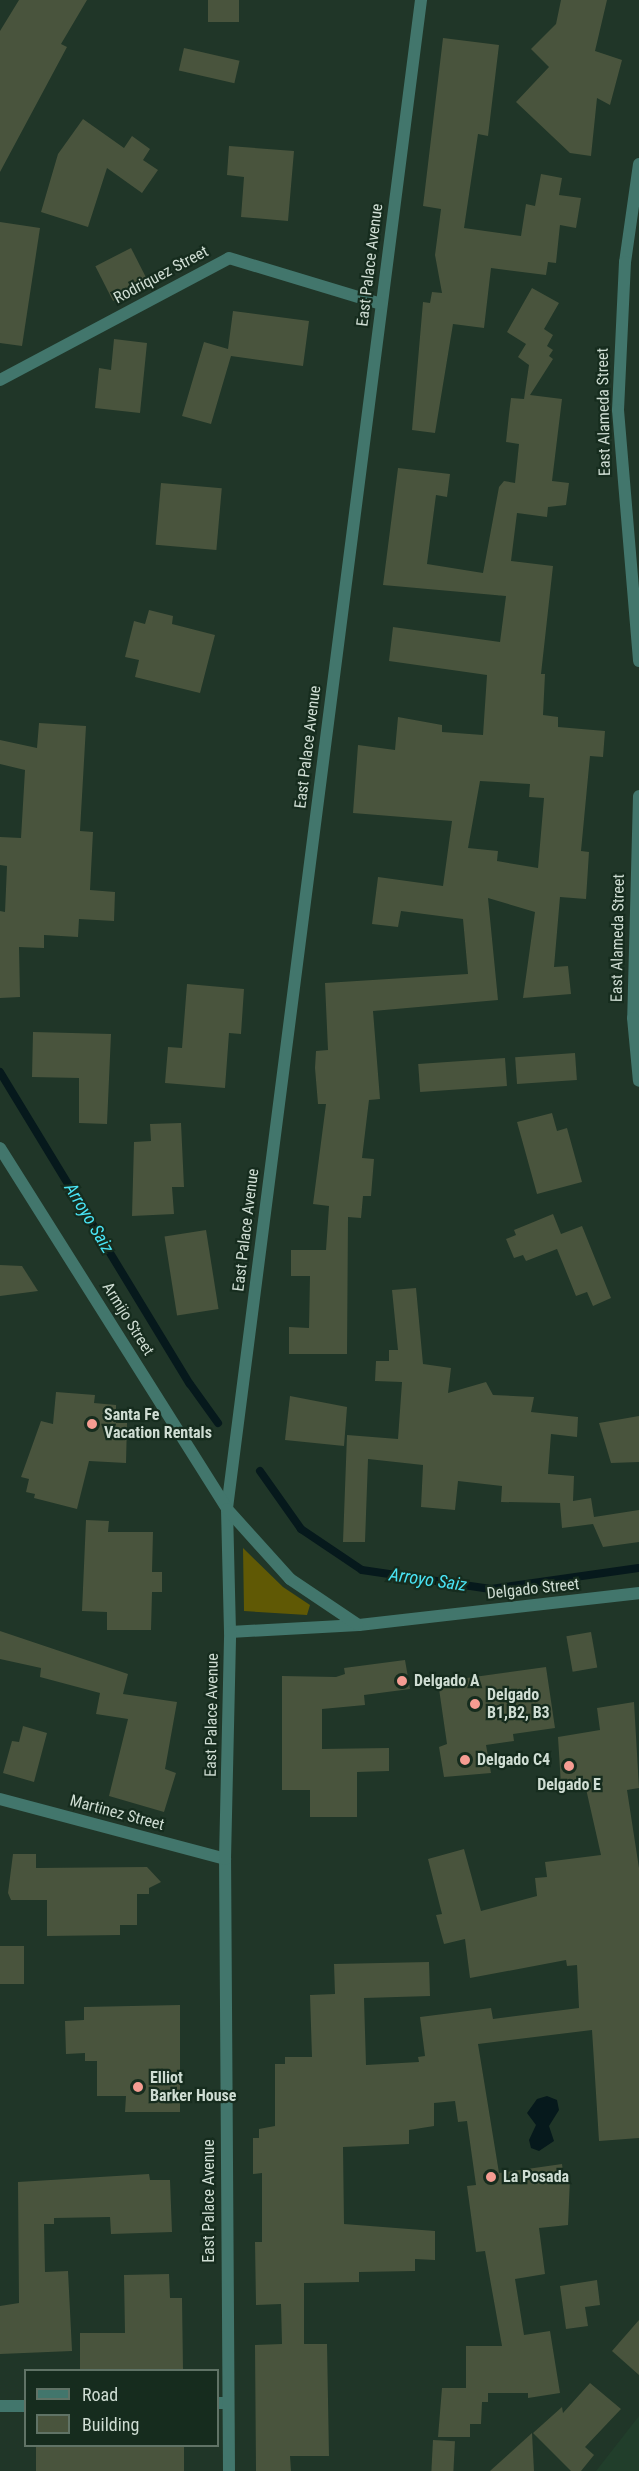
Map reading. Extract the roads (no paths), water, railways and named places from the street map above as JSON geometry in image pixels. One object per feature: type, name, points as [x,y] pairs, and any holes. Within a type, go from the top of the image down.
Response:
[{"type":"street","name":"East Palace Avenue","points":[[228,2471],[223,2403],[225,1859],[231,1632],[227,1509],[421,0]]},
{"type":"street","name":"East Alameda Street","points":[[639,164],[625,262],[618,410],[639,661]]},
{"type":"street","name":"Rodriquez Street","points":[[0,380],[229,258],[381,304]]},
{"type":"street","name":"East Alameda Street","points":[[639,796],[633,1018],[639,1081]]},
{"type":"street","name":"Armijo Street","points":[[0,1148],[227,1509]]},
{"type":"street","points":[[0,1169],[14,1170]]},
{"type":"street","points":[[227,1509],[290,1580],[359,1625]]},
{"type":"street","name":"Delgado Street","points":[[231,1632],[359,1625],[639,1593]]},
{"type":"street","name":"Martinez Street","points":[[0,1799],[225,1859]]},
{"type":"street","points":[[0,2406],[24,2406]]},
{"type":"waterway","name":"Arroyo Saiz","points":[[0,1072],[190,1384],[218,1423]]},
{"type":"waterway","name":"Arroyo Saiz","points":[[260,1471],[301,1529],[362,1570],[491,1589],[639,1568]]},
{"type":"place","name":"Santa Fe Vacation Rentals","points":[[92,1424]]},
{"type":"place","name":"Delgado A","points":[[402,1681]]},
{"type":"place","name":"Delgado B1,B2, B3","points":[[475,1704]]},
{"type":"place","name":"Delgado C4","points":[[465,1760]]},
{"type":"place","name":"Delgado E","points":[[569,1766]]},
{"type":"place","name":"Elliot Barker House","points":[[138,2087]]},
{"type":"place","name":"La Posada","points":[[491,2177]]}]
